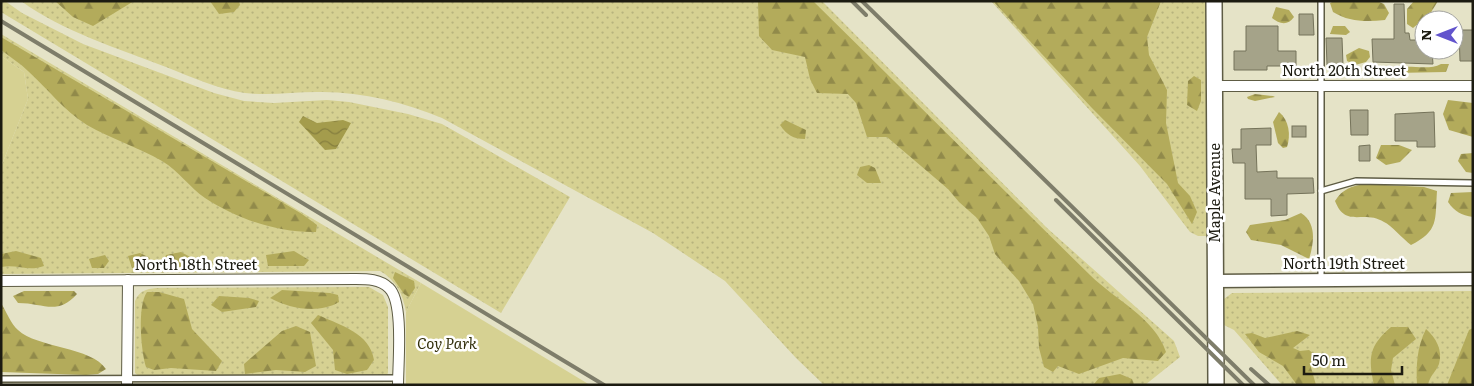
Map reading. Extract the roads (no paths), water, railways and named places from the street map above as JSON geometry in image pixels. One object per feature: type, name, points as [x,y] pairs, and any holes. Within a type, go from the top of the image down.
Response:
[{"type":"main road","name":"Maple Avenue","points":[[1214,1],[1216,385]]},
{"type":"street","name":"North 20th Street","points":[[1215,86],[1473,86]]},
{"type":"street","name":"North 18th Street","points":[[1,281],[368,279],[380,282],[389,288],[398,306],[398,382]]},
{"type":"street","name":"North 19th Street","points":[[1216,281],[1473,279]]},
{"type":"street","points":[[127,383],[128,280]]},
{"type":"lane","points":[[1321,1],[1321,280]]},
{"type":"lane","points":[[1321,191],[1356,181],[1473,183]]},
{"type":"lane","points":[[1,379],[127,383],[398,382]]},
{"type":"water","points":[[303,116],[317,123],[343,120],[351,123],[336,149],[325,150],[299,122]]},
{"type":"railway","points":[[852,1],[866,15]]},
{"type":"railway","points":[[862,1],[1254,385]]},
{"type":"railway","points":[[1,21],[604,385]]},
{"type":"railway","points":[[1056,200],[1243,385]]},
{"type":"railway","points":[[1251,369],[1269,385]]},
{"type":"park label","name":"Coy Park","points":[[447,344]]}]
